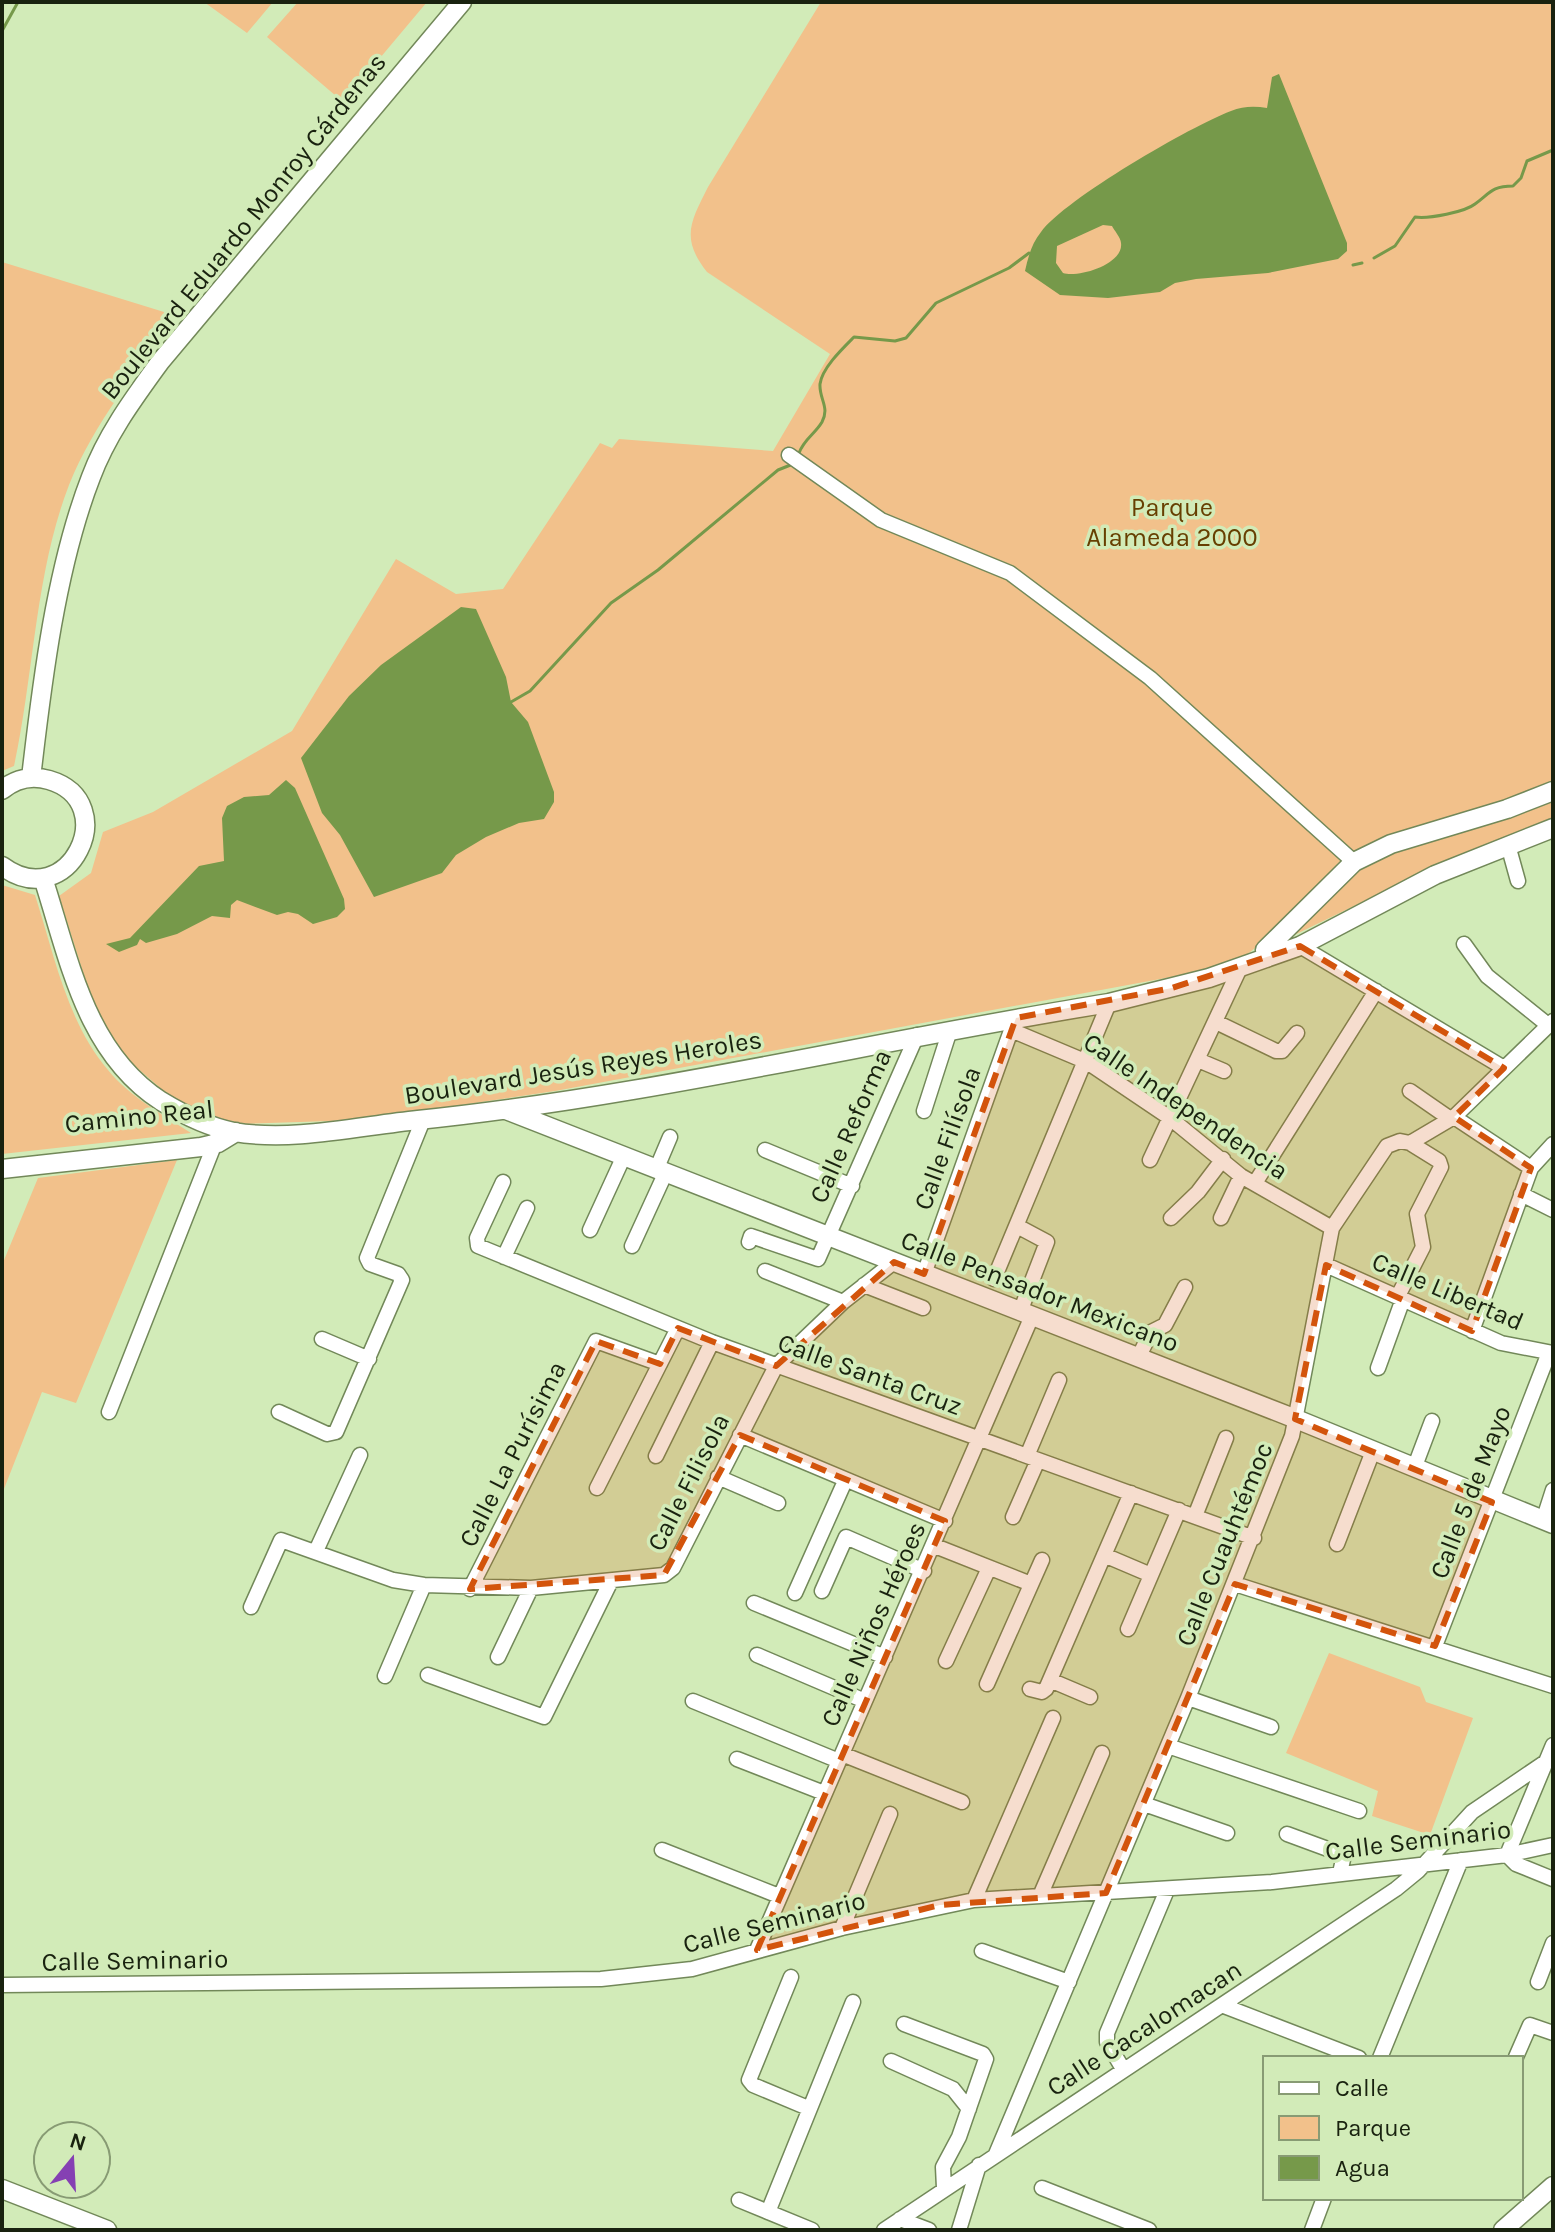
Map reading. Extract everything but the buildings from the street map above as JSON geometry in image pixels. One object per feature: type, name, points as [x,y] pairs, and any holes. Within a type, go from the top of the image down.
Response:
[{"type":"main road","name":"Boulevard Eduardo Monroy Cárdenas","points":[[31,778],[67,553],[91,475],[119,418],[160,362],[462,2]]},
{"type":"main road","points":[[2,790],[31,778],[52,781],[70,791],[85,820],[82,846],[67,867],[43,878],[20,876],[2,866]]},
{"type":"main road","points":[[1266,958],[1265,950],[1354,862],[1391,844],[1495,813],[1553,791]]},
{"type":"main road","name":"Boulevard Jesús Reyes Heroles","points":[[43,878],[87,1012],[101,1040],[118,1062],[157,1099],[223,1136],[276,1135],[506,1110],[917,1035],[1013,1024],[1109,1003],[1240,968],[1300,946],[1435,875],[1553,828]]},
{"type":"main road","name":"Calle Pensador Mexicano","points":[[506,1110],[1415,1466],[1492,1502],[1548,1522]]},
{"type":"main road","name":"Camino Real","points":[[2,1157],[223,1136]]},
{"type":"main road","name":"Camino Real","points":[[2,1169],[223,1136]]},
{"type":"main road","points":[[1503,2230],[1553,2186]]},
{"type":"main road","points":[[2,2189],[107,2230]]},
{"type":"main road","points":[[1518,2230],[1553,2200]]},
{"type":"street","points":[[789,455],[881,520],[1010,573],[1150,678],[1354,862]]},
{"type":"street","points":[[1508,845],[1518,881]]},
{"type":"street","points":[[1464,944],[1481,970],[1550,1023]]},
{"type":"street","points":[[1300,946],[1504,1068]]},
{"type":"street","points":[[1150,1160],[1240,968]]},
{"type":"street","points":[[1255,1183],[1376,991]]},
{"type":"street","points":[[994,1279],[1109,1003]]},
{"type":"street","points":[[1216,1022],[1276,1051],[1282,1051],[1297,1033]]},
{"type":"street","name":"Calle Cuauhtémoc","points":[[996,2154],[1254,1538],[1296,1419],[1332,1228],[1387,1146],[1400,1141],[1410,1143],[1451,1118],[1550,1023]]},
{"type":"street","name":"Calle Independencia","points":[[1013,1024],[1087,1062],[1170,1118],[1241,1176],[1332,1228]]},
{"type":"street","name":"Calle Filísola","points":[[924,1274],[1013,1024]]},
{"type":"street","points":[[924,1111],[950,1030]]},
{"type":"street","name":"Calle Reforma","points":[[750,1239],[818,1259],[917,1035]]},
{"type":"street","points":[[1198,1060],[1224,1071]]},
{"type":"street","points":[[1410,1091],[1531,1168]]},
{"type":"street","points":[[279,1412],[333,1435],[402,1278],[370,1264],[367,1255],[423,1120]]},
{"type":"street","points":[[109,1412],[223,1136]]},
{"type":"street","points":[[632,1246],[670,1137]]},
{"type":"street","points":[[1378,1368],[1400,1298],[1423,1247],[1417,1214],[1441,1167],[1439,1161],[1410,1143]]},
{"type":"street","points":[[1472,1331],[1531,1168],[1553,1144]]},
{"type":"street","points":[[765,1150],[852,1186]]},
{"type":"street","points":[[590,1230],[623,1158]]},
{"type":"street","points":[[1171,1218],[1198,1192],[1223,1159]]},
{"type":"street","points":[[1221,1218],[1241,1176]]},
{"type":"street","name":"Calle Santa Cruz","points":[[503,1182],[475,1243],[504,1257],[776,1366],[1254,1538]]},
{"type":"street","points":[[1521,1194],[1553,1210]]},
{"type":"street","points":[[504,1257],[527,1208]]},
{"type":"street","name":"Calle Niños Héroes","points":[[757,1950],[935,1546],[1026,1314],[1047,1242],[1017,1226]]},
{"type":"street","name":"Calle Filisola","points":[[251,1607],[281,1540],[393,1580],[470,1589],[610,1583],[653,1579],[669,1572],[776,1366],[843,1302],[894,1262]]},
{"type":"street","name":"Calle Libertad","points":[[1326,1265],[1472,1331],[1551,1354]]},
{"type":"street","points":[[765,1271],[843,1302]]},
{"type":"street","points":[[864,1285],[923,1308]]},
{"type":"street","points":[[1138,1358],[1151,1332],[1165,1325],[1185,1287]]},
{"type":"street","points":[[597,1488],[678,1328]]},
{"type":"street","points":[[322,1339],[369,1359]]},
{"type":"street","name":"Calle La Purísima","points":[[470,1589],[596,1341],[660,1364]]},
{"type":"street","points":[[656,1456],[712,1342]]},
{"type":"street","name":"Calle 5 de Mayo","points":[[1435,1646],[1551,1354]]},
{"type":"street","points":[[1013,1517],[1059,1380]]},
{"type":"street","points":[[1415,1466],[1432,1421]]},
{"type":"street","points":[[740,1435],[945,1521]]},
{"type":"street","points":[[1195,1516],[1226,1438]]},
{"type":"street","points":[[1337,1544],[1373,1451]]},
{"type":"street","points":[[316,1551],[360,1455]]},
{"type":"street","points":[[718,1477],[778,1503]]},
{"type":"street","points":[[795,1593],[845,1481]]},
{"type":"street","points":[[1548,1522],[1553,1490]]},
{"type":"street","points":[[1030,1689],[1044,1692],[1131,1493]]},
{"type":"street","points":[[1128,1629],[1179,1510]]},
{"type":"street","points":[[822,1591],[848,1536],[924,1571]]},
{"type":"street","points":[[935,1546],[1031,1584]]},
{"type":"street","points":[[1104,1555],[1151,1575]]},
{"type":"street","points":[[987,1684],[1042,1560]]},
{"type":"street","points":[[946,1661],[989,1568]]},
{"type":"street","points":[[428,1675],[544,1717],[610,1583]]},
{"type":"street","points":[[1235,1584],[1553,1686]]},
{"type":"street","points":[[385,1676],[424,1585]]},
{"type":"street","points":[[498,1657],[531,1588]]},
{"type":"street","points":[[754,1603],[885,1657]]},
{"type":"street","points":[[757,1655],[865,1701]]},
{"type":"street","points":[[1050,1680],[1090,1697]]},
{"type":"street","points":[[1188,1698],[1271,1727]]},
{"type":"street","points":[[693,1701],[962,1802]]},
{"type":"street","points":[[974,1900],[1053,1718]]},
{"type":"street","points":[[1553,1745],[1507,1855],[1516,1864],[1553,1879]]},
{"type":"street","points":[[1168,1746],[1359,1811]]},
{"type":"street","points":[[1040,1896],[1102,1753]]},
{"type":"street","points":[[737,1759],[824,1793]]},
{"type":"street","name":"Calle Cacalomacan","points":[[884,2230],[1396,1889],[1427,1862],[1472,1812],[1547,1761]]},
{"type":"street","points":[[1144,1804],[1227,1833]]},
{"type":"street","points":[[842,1928],[890,1814]]},
{"type":"street","points":[[1287,1834],[1344,1855],[1340,1873]]},
{"type":"street","name":"Calle Seminario","points":[[2,1985],[340,1980],[558,1982],[692,1969],[842,1928],[974,1900],[1167,1890],[1507,1855],[1553,1845]]},
{"type":"street","points":[[662,1850],[779,1896]]},
{"type":"street","points":[[1381,2056],[1461,1860]]},
{"type":"street","points":[[1123,2069],[1107,2042],[1107,2033],[1167,1890]]},
{"type":"street","points":[[1538,1982],[1553,1943]]},
{"type":"street","points":[[982,1951],[1069,1982]]},
{"type":"street","points":[[791,1977],[749,2080],[753,2085],[808,2108]]},
{"type":"street","points":[[768,2212],[853,2002]]},
{"type":"street","points":[[1224,2006],[1354,2056]]},
{"type":"street","points":[[904,2024],[985,2056],[969,2109],[943,2167],[944,2188]]},
{"type":"street","points":[[1516,2056],[1530,2025],[1553,2033]]},
{"type":"street","points":[[891,2061],[953,2089],[969,2109]]},
{"type":"street","points":[[959,2230],[979,2165]]},
{"type":"street","points":[[1042,2188],[1149,2230]]},
{"type":"street","points":[[739,2200],[812,2230]]},
{"type":"street","points":[[1312,2230],[1323,2200]]},
{"type":"street","points":[[900,2219],[929,2230]]},
{"type":"highlighted area","points":[[1300,946],[1504,1068],[1454,1117],[1531,1168],[1472,1331],[1326,1265],[1295,1419],[1492,1502],[1435,1646],[1235,1584],[1106,1893],[940,1905],[757,1950],[945,1521],[740,1435],[664,1575],[470,1589],[596,1341],[660,1364],[678,1328],[776,1366],[894,1262],[924,1274],[1016,1018],[1172,988]]},
{"type":"green space","points":[[204,2],[273,2],[247,33]]},
{"type":"green space","points":[[298,2],[427,2],[343,102],[267,37]]},
{"type":"green space","name":"Parque Alameda 2000","points":[[821,2],[1553,2],[1553,789],[1396,836],[1245,956],[1225,967],[555,1091],[360,1120],[242,1124],[215,1119],[174,1100],[128,1060],[96,1014],[59,896],[91,873],[103,832],[153,812],[292,731],[396,559],[456,594],[503,589],[600,443],[612,448],[619,439],[773,451],[830,354],[707,272],[693,249],[691,230],[708,187]]},
{"type":"green space","points":[[2,262],[177,316],[104,418],[69,485],[42,588],[14,766],[2,771]]},
{"type":"green space","points":[[1553,802],[1553,823],[1389,889],[1282,941],[1367,862],[1415,842]]},
{"type":"green space","points":[[2,885],[35,895],[72,1009],[82,1031],[108,1070],[136,1097],[191,1133],[2,1154]]},
{"type":"green space","points":[[177,1160],[76,1403],[42,1392],[2,1494],[2,1265],[38,1178]]},
{"type":"green space","points":[[1329,1653],[1420,1687],[1426,1702],[1473,1718],[1430,1835],[1372,1816],[1378,1791],[1286,1753]]},
{"type":"water","points":[[1279,74],[1347,243],[1347,251],[1338,259],[1268,273],[1196,279],[1175,283],[1160,292],[1108,298],[1060,295],[1025,271],[1038,236],[1075,201],[1160,147],[1212,119],[1240,108],[1267,108],[1272,77]],"holes":[[[1103,225],[1112,226],[1121,243],[1115,257],[1099,268],[1063,273],[1056,263],[1057,246]]]},
{"type":"water","points":[[461,607],[476,609],[506,677],[511,702],[528,722],[554,792],[554,802],[544,819],[519,823],[486,837],[456,855],[442,873],[374,897],[340,835],[322,813],[301,758],[349,696],[381,665]]},
{"type":"water","points":[[286,780],[295,788],[344,899],[345,909],[337,917],[313,924],[298,914],[288,912],[277,915],[237,900],[231,905],[230,918],[212,916],[177,934],[146,943],[140,939],[137,945],[119,952],[106,944],[130,938],[199,866],[224,861],[222,818],[227,806],[244,797],[269,795]]},
{"type":"waterway","points":[[2,31],[18,2]]},
{"type":"waterway","points":[[1374,258],[1395,246],[1415,217],[1446,214],[1470,207],[1496,189],[1513,186],[1521,178],[1527,161],[1553,150]]},
{"type":"waterway","points":[[799,453],[824,417],[820,384],[825,371],[854,337],[895,341],[906,338],[936,303],[1009,268],[1029,253]]},
{"type":"waterway","points":[[1353,265],[1362,263]]},
{"type":"waterway","points":[[511,702],[530,691],[611,603],[658,570],[778,470],[793,464]]}]
